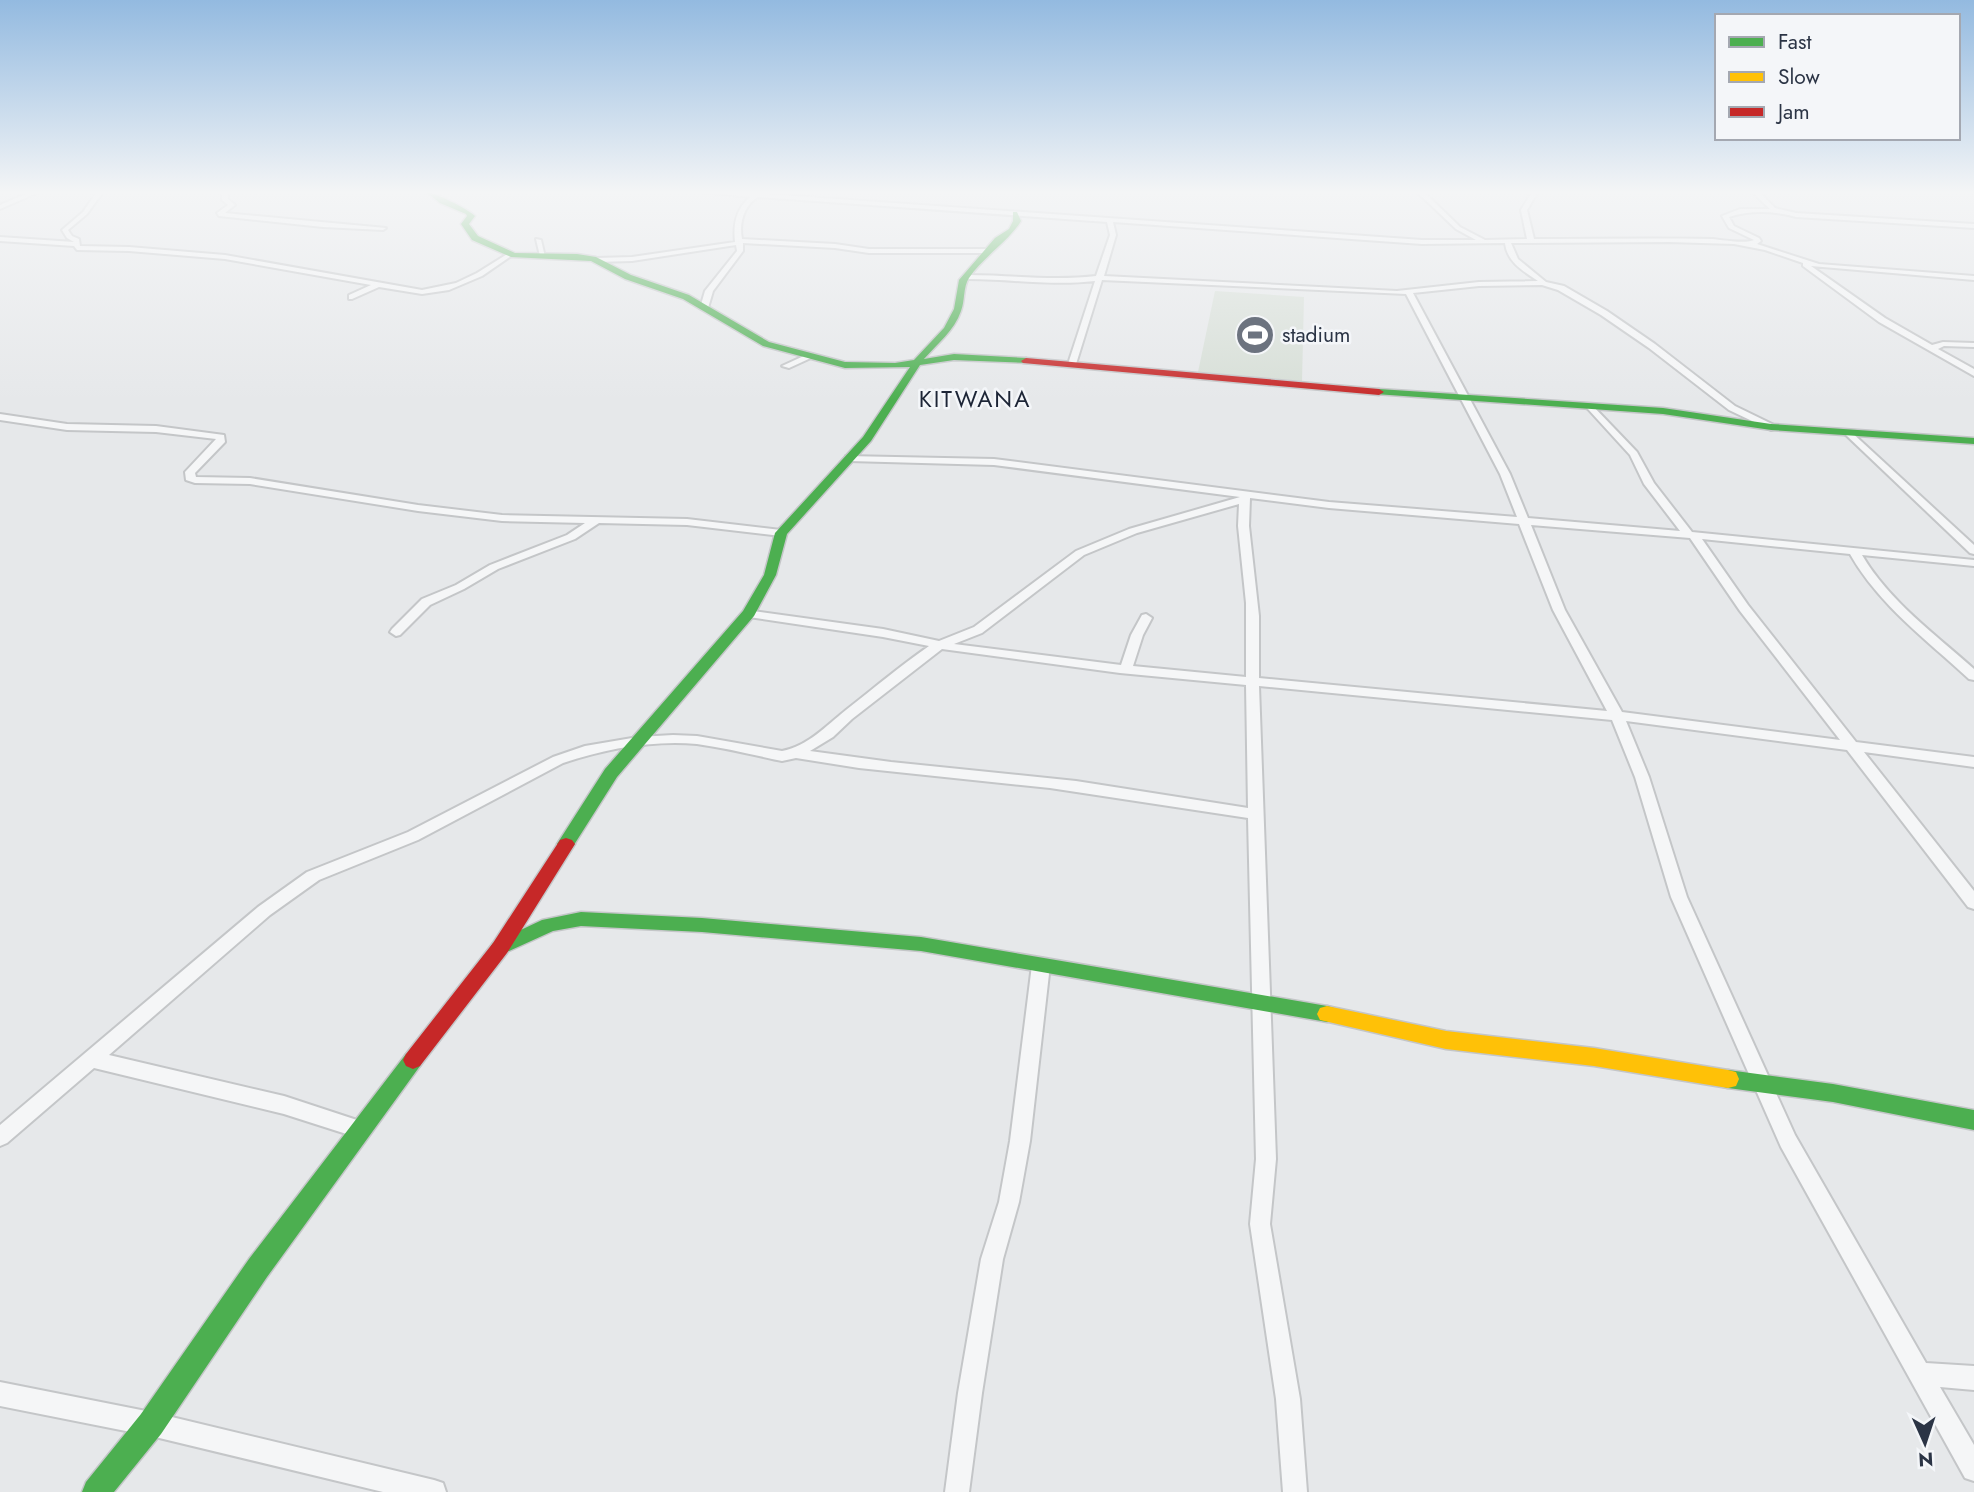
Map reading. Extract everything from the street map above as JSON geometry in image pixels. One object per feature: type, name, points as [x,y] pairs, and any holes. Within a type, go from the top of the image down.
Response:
[{"type":"street","points":[[250,262],[422,292],[441,291],[483,274],[500,262]]},
{"type":"street","points":[[599,262],[628,278],[686,297],[755,339],[809,357],[860,366],[895,366],[954,357],[1072,365],[1465,399],[1663,411],[1771,428],[1972,442]]},
{"type":"street","points":[[704,308],[709,291],[734,262]]},
{"type":"street","points":[[96,1492],[151,1424],[258,1268],[359,1129],[500,948],[611,773],[749,613],[770,575],[781,533],[867,439],[929,346],[948,329],[958,309],[960,287],[980,262]]},
{"type":"street","points":[[1072,365],[1104,262]]},
{"type":"street","points":[[1517,262],[1547,284],[1604,313],[1652,346],[1732,408],[1771,428]]},
{"type":"street","points":[[1801,262],[1831,267],[1974,278]]},
{"type":"street","points":[[1801,262],[1882,320],[1974,373]]},
{"type":"street","points":[[967,277],[1065,282],[1098,278],[1409,292],[1492,283],[1547,284]]},
{"type":"street","points":[[352,297],[377,285]]},
{"type":"street","points":[[1409,292],[1500,464],[1559,610],[1617,716],[1642,777],[1679,897],[1788,1141],[1974,1469]]},
{"type":"street","points":[[1933,348],[1943,344],[1974,345]]},
{"type":"street","points":[[786,366],[809,357]]},
{"type":"street","points":[[1591,407],[1634,454],[1655,491],[1974,903]]},
{"type":"street","points":[[0,417],[68,427],[156,429],[221,437],[220,442],[190,472],[190,478],[195,480],[250,481],[475,516],[687,522],[781,533]]},
{"type":"street","points":[[1849,433],[1974,551]]},
{"type":"street","points":[[849,458],[994,463],[1245,497],[1974,562]]},
{"type":"street","points":[[0,1137],[271,905],[313,876],[413,836],[558,760],[585,751],[638,741],[697,740],[764,754],[782,756],[796,753],[828,734],[847,716],[939,645],[978,630],[1080,553],[1133,531],[1245,497]]},
{"type":"street","points":[[1245,497],[1242,522],[1251,579],[1266,1159],[1260,1224],[1286,1386],[1295,1492]]},
{"type":"street","points":[[396,632],[426,602],[460,587],[494,567],[571,537],[597,520]]},
{"type":"street","points":[[1854,552],[1871,577],[1909,617],[1974,676]]},
{"type":"street","points":[[749,613],[883,633],[939,645],[1126,669],[1617,716],[1974,762]]},
{"type":"street","points":[[1126,669],[1146,618]]},
{"type":"street","points":[[796,753],[918,771],[1078,786],[1256,814]]},
{"type":"street","points":[[500,948],[559,923],[581,919],[630,920],[921,944],[1321,1013],[1446,1040],[1594,1057],[1763,1085],[1833,1093],[1974,1120]]},
{"type":"street","points":[[957,1492],[992,1259],[1009,1202],[1020,1141],[1041,965]]},
{"type":"street","points":[[92,1059],[284,1105],[359,1129]]},
{"type":"street","points":[[1921,1374],[1974,1378]]},
{"type":"street","points":[[0,1394],[151,1424],[435,1492]]},
{"type":"shaded area","name":"stadium","points":[[1215,291],[1304,297],[1302,381],[1198,372]]},
{"type":"traffic: fast","points":[[598,262],[628,277],[686,297],[766,344],[845,365],[895,366],[954,357],[1026,361]]},
{"type":"traffic: fast","points":[[566,844],[611,773],[749,613],[770,575],[781,533],[867,439],[922,355],[948,329],[958,309],[963,280],[979,262]]},
{"type":"traffic: fast","points":[[1379,392],[1663,411],[1771,427],[1974,441]]},
{"type":"traffic: fast","points":[[500,948],[549,925],[581,919],[702,925],[921,944],[1327,1014]]},
{"type":"traffic: fast","points":[[96,1492],[151,1424],[258,1268],[413,1060]]},
{"type":"traffic: fast","points":[[1728,1079],[1833,1093],[1974,1120]]},
{"type":"traffic: slow","points":[[1327,1014],[1446,1040],[1594,1057],[1728,1079]]},
{"type":"traffic: jam","points":[[1026,361],[1379,392]]},
{"type":"traffic: jam","points":[[413,1060],[500,948],[566,844]]},
{"type":"place","name":"stadium","points":[[1255,335]]},
{"type":"district","name":"KITWANA","points":[[975,399]]}]
